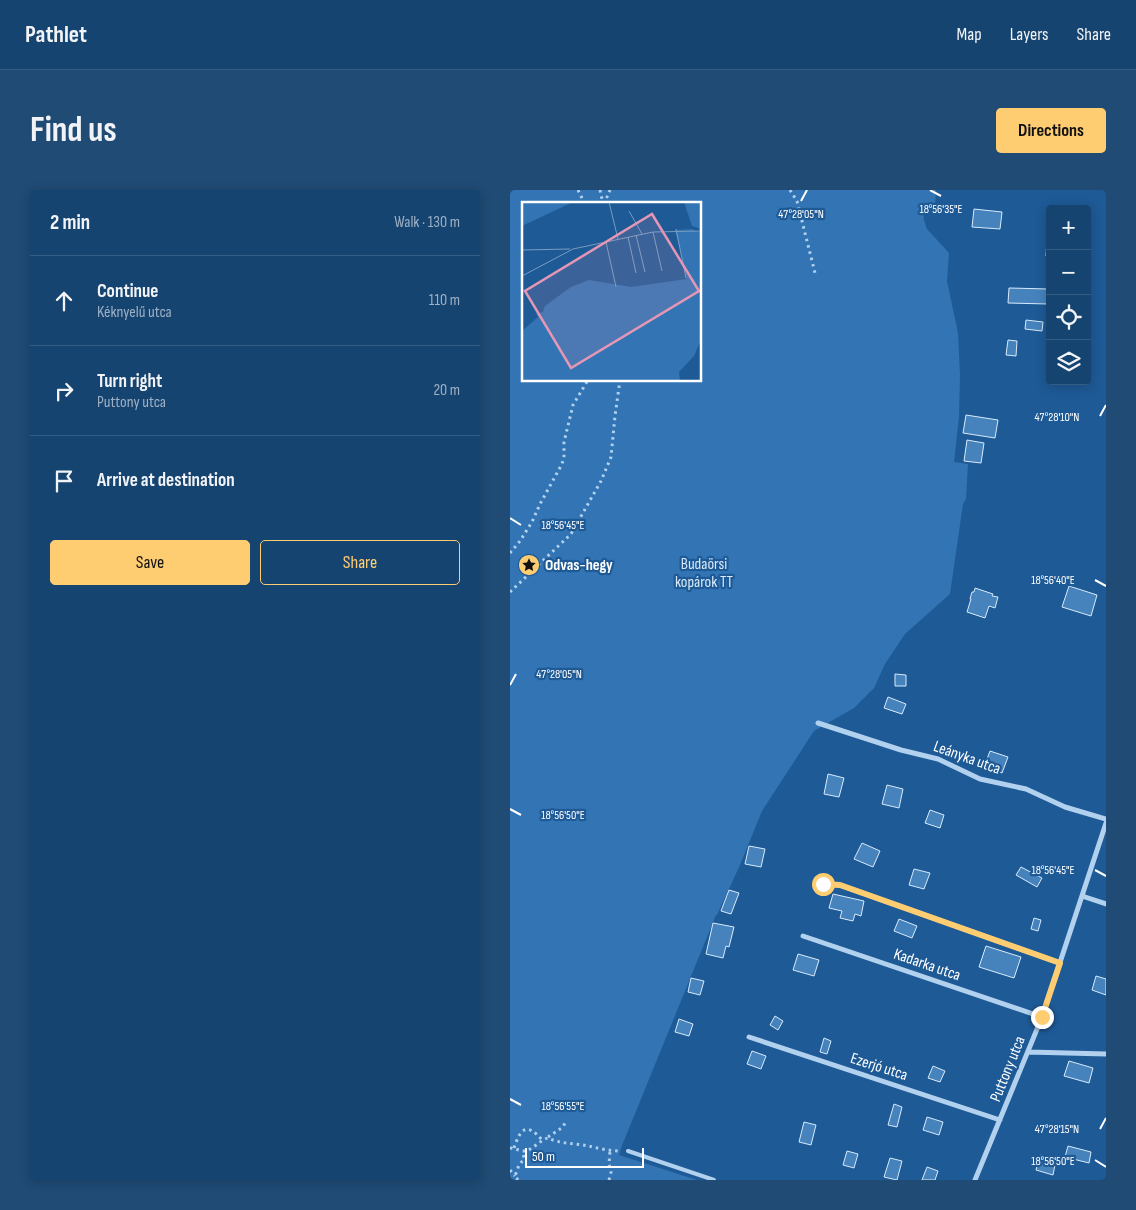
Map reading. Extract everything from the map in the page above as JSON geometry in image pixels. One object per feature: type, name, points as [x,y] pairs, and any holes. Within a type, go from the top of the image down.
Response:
[{"type":"street","name":"Leányka utca","points":[[818,723],[901,750],[938,759],[980,779],[1026,789],[1065,806],[1106,819]]},
{"type":"street","name":"Puttony utca","points":[[975,1180],[1042,1017],[1106,823]]},
{"type":"street","points":[[823,884],[840,885],[1060,963]]},
{"type":"street","points":[[1082,896],[1106,904]]},
{"type":"street","name":"Kadarka utca","points":[[803,936],[1042,1017]]},
{"type":"street","name":"Ezerjó utca","points":[[749,1038],[1000,1120]]},
{"type":"street","points":[[1028,1052],[1106,1054]]},
{"type":"lane","points":[[628,1151],[714,1180]]},
{"type":"path","points":[[578,190],[584,202]]},
{"type":"path","points":[[604,202],[610,190]]},
{"type":"path","points":[[790,190],[797,201],[815,273]]},
{"type":"path","points":[[510,553],[532,522],[562,464],[564,442],[573,406],[587,381]]},
{"type":"path","points":[[510,592],[571,534],[601,481],[611,457],[620,381]]},
{"type":"path","points":[[542,1140],[534,1132],[524,1130],[519,1134],[512,1148],[523,1151],[530,1148],[548,1138],[565,1123]]},
{"type":"path","points":[[548,1138],[557,1142],[602,1148],[610,1151],[628,1151]]},
{"type":"path","points":[[515,1176],[520,1164],[524,1160],[523,1151]]},
{"type":"path","points":[[609,1180],[611,1174],[609,1164],[610,1151]]},
{"type":"path","points":[[510,1170],[518,1180]]},
{"type":"green space","name":"Budaörsi kopárok TT","points":[[510,190],[936,190],[935,207],[923,207],[924,220],[927,229],[949,253],[947,281],[958,333],[960,375],[959,417],[954,462],[968,464],[966,499],[963,504],[950,594],[905,634],[885,664],[874,688],[854,708],[814,731],[762,811],[740,865],[716,915],[619,1155],[697,1180],[510,1180]]},
{"type":"building","points":[[974,209],[1002,212],[1000,229],[972,227]]},
{"type":"building","points":[[1009,288],[1046,289],[1046,304],[1008,303]]},
{"type":"building","points":[[1026,320],[1043,322],[1042,331],[1025,329]]},
{"type":"building","points":[[1008,340],[1017,341],[1016,356],[1006,355]]},
{"type":"building","points":[[966,415],[998,420],[995,438],[963,433]]},
{"type":"building","points":[[967,440],[984,443],[981,463],[964,461]]},
{"type":"building","points":[[1069,586],[1097,595],[1091,616],[1062,607]]},
{"type":"building","points":[[975,588],[998,597],[995,608],[989,606],[985,618],[967,612],[972,592],[974,592]]},
{"type":"building","points":[[895,674],[906,675],[906,686],[895,686]]},
{"type":"building","points":[[888,697],[906,704],[902,714],[884,708]]},
{"type":"building","points":[[990,751],[1008,757],[1002,773],[984,767]]},
{"type":"building","points":[[828,774],[844,778],[839,797],[824,794]]},
{"type":"building","points":[[887,785],[903,789],[899,808],[882,804]]},
{"type":"building","points":[[930,810],[944,815],[940,828],[925,823]]},
{"type":"building","points":[[862,843],[880,851],[873,867],[854,859]]},
{"type":"building","points":[[749,846],[765,849],[761,867],[745,864]]},
{"type":"building","points":[[1021,867],[1042,878],[1037,887],[1016,875]]},
{"type":"building","points":[[914,869],[930,873],[924,889],[909,885]]},
{"type":"building","points":[[729,890],[739,893],[731,914],[721,911]]},
{"type":"building","points":[[833,894],[864,901],[861,916],[855,914],[853,921],[840,918],[842,911],[829,908]]},
{"type":"building","points":[[1034,918],[1041,920],[1038,931],[1031,929]]},
{"type":"building","points":[[899,919],[917,926],[912,938],[894,931]]},
{"type":"building","points":[[713,923],[734,927],[729,947],[726,946],[723,958],[706,954]]},
{"type":"building","points":[[986,946],[1021,957],[1014,978],[979,967]]},
{"type":"building","points":[[798,954],[819,960],[814,976],[793,970]]},
{"type":"building","points":[[1096,976],[1106,979],[1106,995],[1092,990]]},
{"type":"building","points":[[691,978],[704,981],[700,995],[688,992]]},
{"type":"building","points":[[775,1016],[783,1021],[778,1030],[770,1025]]},
{"type":"building","points":[[679,1019],[693,1024],[689,1036],[675,1032]]},
{"type":"building","points":[[824,1038],[831,1041],[827,1054],[820,1052]]},
{"type":"building","points":[[752,1051],[766,1056],[761,1069],[747,1064]]},
{"type":"building","points":[[1069,1061],[1093,1068],[1089,1083],[1064,1076]]},
{"type":"building","points":[[933,1066],[945,1071],[940,1082],[928,1078]]},
{"type":"building","points":[[894,1104],[902,1107],[897,1127],[888,1125]]},
{"type":"building","points":[[927,1117],[943,1122],[939,1135],[923,1130]]},
{"type":"building","points":[[804,1122],[816,1125],[811,1145],[799,1142]]},
{"type":"building","points":[[1068,1146],[1091,1152],[1089,1163],[1065,1157]]},
{"type":"building","points":[[847,1151],[858,1154],[854,1168],[843,1165]]},
{"type":"building","points":[[1040,1155],[1056,1160],[1053,1175],[1036,1170]]},
{"type":"building","points":[[890,1158],[902,1161],[897,1180],[884,1177]]},
{"type":"building","points":[[927,1167],[938,1171],[935,1180],[922,1180]]},
{"type":"place","name":"Odvas-hegy","points":[[529,565]]},
{"type":"route","points":[[823,884],[840,885],[1060,963],[1042,1017]]}]
